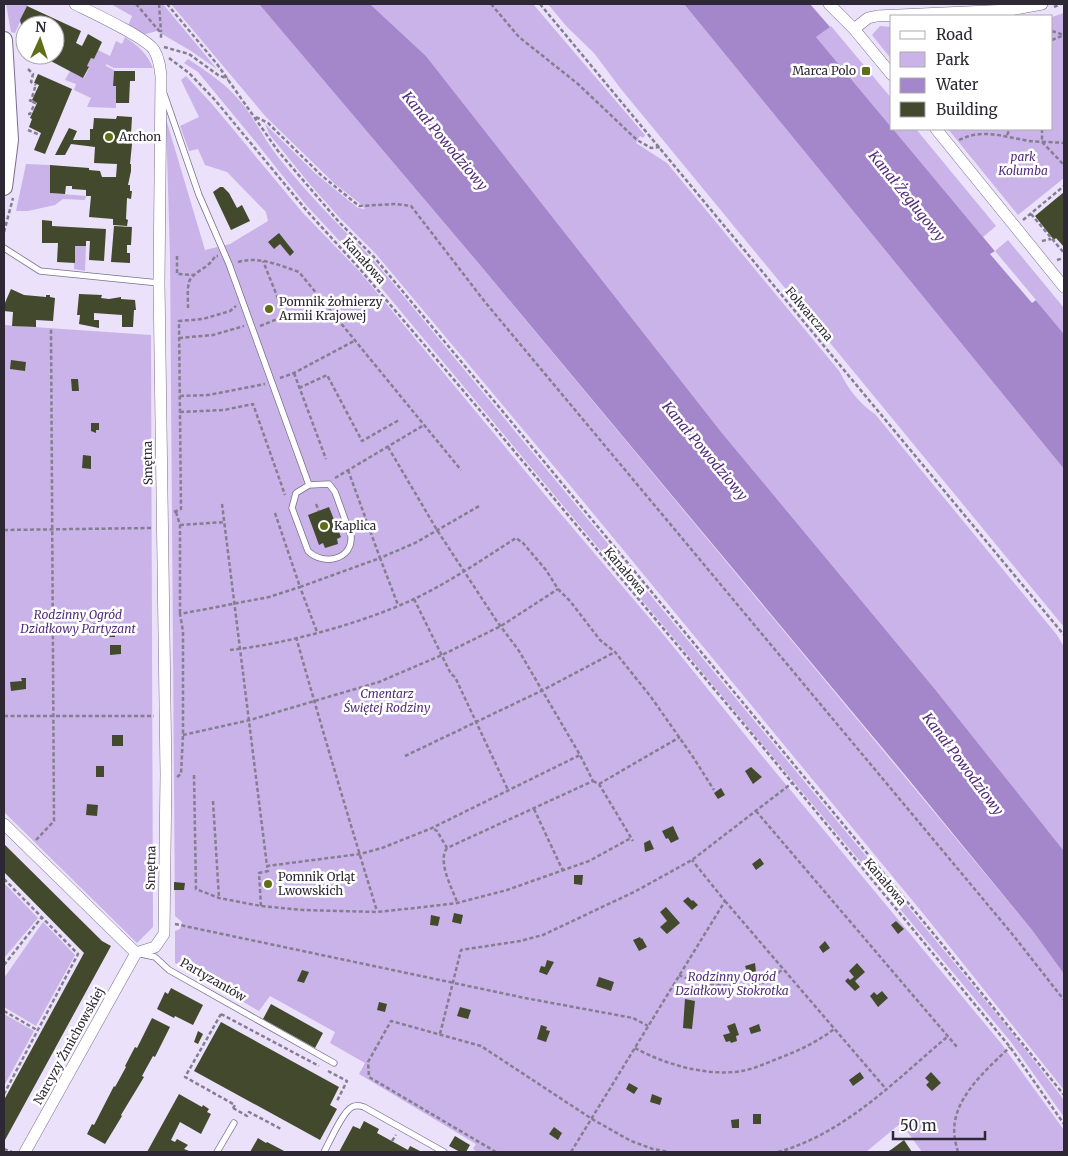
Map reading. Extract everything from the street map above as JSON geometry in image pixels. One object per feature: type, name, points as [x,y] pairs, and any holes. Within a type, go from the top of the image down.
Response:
[{"type":"street","points":[[75,4],[158,47]]},
{"type":"street","points":[[829,4],[854,29],[890,73]]},
{"type":"street","points":[[854,29],[868,18],[877,16],[972,8],[1010,10],[1042,4]]},
{"type":"street","points":[[4,40],[10,140],[4,180]]},
{"type":"street","name":"Smętna","points":[[136,953],[155,947],[164,934],[165,716],[159,283],[162,90],[158,47]]},
{"type":"street","points":[[937,130],[1064,286]]},
{"type":"street","name":"Partyzantów","points":[[4,824],[136,953]]},
{"type":"street","name":"Narcyzy Żmichowskiej","points":[[25,1152],[136,953]]},
{"type":"lane","points":[[162,90],[199,195],[229,264],[309,485]]},
{"type":"lane","points":[[4,248],[40,271],[159,283]]},
{"type":"lane","points":[[329,484],[335,492],[352,542],[346,552],[336,558],[329,560],[316,558],[308,551],[292,508],[296,493],[309,485],[329,484]]},
{"type":"lane","name":"Partyzantów","points":[[136,953],[155,957],[169,970],[334,1063]]},
{"type":"lane","points":[[324,1152],[344,1114],[352,1106],[359,1106],[364,1107],[444,1152]]},
{"type":"lane","points":[[217,1152],[234,1123]]},
{"type":"path","points":[[136,4],[161,34]]},
{"type":"path","points":[[159,4],[161,34],[158,47],[189,54],[218,75],[229,80]]},
{"type":"path","points":[[167,4],[229,80],[278,151],[339,222],[374,257],[480,383],[938,938],[1064,1095]]},
{"type":"path","points":[[491,4],[519,37],[578,84],[637,140],[651,148],[660,147]]},
{"type":"path","name":"Folwarczna","points":[[540,4],[1064,635]]},
{"type":"path","name":"Kanałowa","points":[[158,47],[189,73],[244,134],[307,211],[359,268],[478,408],[1010,1047],[1064,1124]]},
{"type":"path","points":[[28,69],[33,74],[31,82],[36,84],[35,91],[30,100],[35,102],[30,114]]},
{"type":"path","points":[[255,116],[268,123],[321,175],[359,206],[396,204],[411,206],[485,302],[1012,934],[1064,1000]]},
{"type":"path","points":[[28,130],[40,135]]},
{"type":"path","points":[[1007,135],[1010,130]]},
{"type":"path","points":[[1042,130],[1042,142],[1064,166]]},
{"type":"path","points":[[950,146],[956,141],[977,134],[1007,135],[1028,141],[1064,143]]},
{"type":"path","points":[[1019,222],[1064,186]]},
{"type":"path","points":[[1031,214],[1064,252]]},
{"type":"path","points":[[1042,241],[1052,239]]},
{"type":"path","points":[[177,256],[177,274],[194,276]]},
{"type":"path","points":[[188,308],[189,282],[212,263],[215,256]]},
{"type":"path","points":[[1057,260],[1064,258]]},
{"type":"path","points":[[229,264],[247,259],[264,261],[299,272],[461,470]]},
{"type":"path","points":[[179,338],[213,335],[285,316],[264,261]]},
{"type":"path","points":[[181,509],[179,321],[203,319],[230,311],[242,304]]},
{"type":"path","points":[[36,840],[54,821],[51,330]]},
{"type":"path","points":[[180,396],[214,394],[271,382],[294,373],[354,341]]},
{"type":"path","points":[[294,373],[326,459]]},
{"type":"path","points":[[299,388],[327,375],[362,441],[399,420]]},
{"type":"path","points":[[180,412],[224,410],[253,404],[285,495]]},
{"type":"path","points":[[329,484],[337,476],[424,425]]},
{"type":"path","points":[[194,775],[196,889],[220,898],[261,906],[303,910],[377,912],[458,903],[506,890],[563,871],[589,861],[632,840],[599,784],[593,781],[543,690],[519,651],[437,530],[388,447]]},
{"type":"path","points":[[348,470],[380,558],[415,543],[481,505]]},
{"type":"path","points":[[222,504],[268,872],[259,873],[261,906]]},
{"type":"path","points":[[316,504],[319,511]]},
{"type":"path","points":[[176,512],[180,525],[180,614],[183,631],[181,774]]},
{"type":"path","points":[[180,525],[225,522]]},
{"type":"path","points":[[4,530],[163,527]]},
{"type":"path","points":[[230,650],[317,632],[358,620],[414,599],[465,571],[516,538],[523,542],[546,570],[558,589],[570,601],[600,640],[615,652],[680,737],[714,790]]},
{"type":"path","points":[[180,614],[268,597],[300,587],[317,632]]},
{"type":"path","points":[[183,735],[250,720],[379,682],[442,655],[502,626],[558,589]]},
{"type":"path","points":[[414,599],[451,674],[456,676],[508,790]]},
{"type":"path","points":[[296,637],[321,730],[377,912]]},
{"type":"path","points":[[405,756],[543,690],[615,652]]},
{"type":"path","points":[[4,716],[165,716]]},
{"type":"path","points":[[599,784],[680,737]]},
{"type":"path","points":[[267,866],[360,854],[382,848],[432,828],[580,755]]},
{"type":"path","points":[[458,903],[442,861],[443,853],[447,848],[593,781]]},
{"type":"path","points":[[440,1034],[461,950],[520,941],[543,935],[636,891],[692,860],[792,783]]},
{"type":"path","points":[[213,801],[220,898]]},
{"type":"path","points":[[534,809],[563,871]]},
{"type":"path","points":[[756,811],[958,1047]]},
{"type":"path","points":[[432,828],[437,831],[447,848]]},
{"type":"path","points":[[692,860],[886,1089]]},
{"type":"path","points":[[4,879],[78,954],[4,1094]]},
{"type":"path","points":[[571,1152],[725,901]]},
{"type":"path","points":[[4,965],[42,917]]},
{"type":"path","points":[[164,922],[633,1018],[648,1026]]},
{"type":"path","points":[[679,975],[688,980],[727,986],[767,981],[783,969]]},
{"type":"path","points":[[227,1004],[185,1077],[235,1104],[233,1109],[247,1116],[249,1112],[281,1129]]},
{"type":"path","points":[[4,1010],[37,1030]]},
{"type":"path","points":[[221,1014],[347,1081],[337,1101]]},
{"type":"path","points":[[496,1152],[369,1077],[368,1062],[391,1021],[481,1046],[592,1119],[630,1141],[669,1152]]},
{"type":"path","points":[[634,1048],[656,1058],[702,1071],[734,1072],[747,1070],[803,1048],[834,1029]]},
{"type":"path","points":[[778,1152],[792,1148],[830,1129],[859,1110],[947,1036]]},
{"type":"path","points":[[958,1152],[954,1135],[955,1120],[964,1099],[977,1080],[1010,1047]]},
{"type":"path","points":[[392,1141],[395,1136]]},
{"type":"path","points":[[4,1150],[12,1152]]},
{"type":"green space","points":[[6,4],[28,4],[23,15],[15,15],[15,33],[11,32]]},
{"type":"green space","points":[[111,4],[163,4],[217,69],[157,31],[142,35],[128,26],[132,16]]},
{"type":"green space","points":[[171,4],[259,4],[480,265],[1032,930],[1064,974],[1064,1090],[926,917],[573,489],[376,254],[338,216],[308,182],[269,134],[265,124],[316,174],[358,208],[365,209],[362,205],[335,184],[266,117]]},
{"type":"green space","points":[[370,4],[533,4],[645,135],[643,138],[640,136],[636,143],[667,163],[840,372],[855,396],[875,414],[1057,635],[1064,647],[1064,851],[934,688],[722,433],[426,56]]},
{"type":"green space","points":[[548,4],[684,4],[1064,469],[1064,627],[621,89],[594,53],[567,27]]},
{"type":"green space","name":"park Kolumba","points":[[1064,13],[1064,178],[1018,215],[949,130],[1053,130],[1053,17]]},
{"type":"green space","points":[[831,26],[890,97],[890,126],[816,37]]},
{"type":"green space","points":[[880,26],[890,27],[890,58],[872,35]]},
{"type":"green space","points":[[125,37],[142,50],[153,68],[114,68],[106,64],[106,66],[114,70],[113,86],[116,86],[116,108],[87,107],[91,98],[74,90],[76,84],[65,80],[70,71],[84,78],[91,58],[94,59],[98,50],[110,56],[116,41],[122,44]]},
{"type":"green space","points":[[188,59],[234,94],[289,170],[323,209],[372,258],[1018,1040],[1064,1100],[1064,1117],[1011,1042],[363,266],[306,205],[198,72],[184,63]]},
{"type":"green space","points":[[186,76],[212,104],[302,212],[359,271],[663,634],[1000,1042],[1064,1130],[1064,1152],[922,1152],[901,1123],[866,1152],[478,1152],[473,1149],[476,1144],[359,1074],[365,1063],[330,1043],[335,1032],[270,996],[259,1011],[175,963],[175,931],[180,929],[182,922],[175,916],[170,256],[166,119],[205,250],[230,244],[268,221],[266,212],[227,172],[205,165],[198,149],[189,151],[180,126],[199,117],[181,80]]},
{"type":"green space","points":[[893,130],[917,130],[996,226],[983,237]]},
{"type":"green space","points":[[26,164],[50,165],[50,193],[86,196],[85,200],[63,199],[55,205],[28,211],[16,211]]},
{"type":"green space","points":[[1008,240],[1064,308],[1064,334],[995,251]]},
{"type":"green space","points":[[75,246],[86,246],[85,271],[74,269]]},
{"type":"green space","name":"Rodzinny Ogród Działkowy Partyzant","points":[[4,325],[151,335],[153,927],[137,943],[4,812]]},
{"type":"green space","points":[[4,883],[38,918],[4,958]]},
{"type":"green space","points":[[43,922],[75,955],[36,1026],[4,1007],[4,978]]},
{"type":"green space","points":[[4,1014],[34,1031],[4,1086]]},
{"type":"water","name":"Kanał Powodziowy","points":[[259,4],[370,4],[426,56],[722,433],[934,688],[1064,851],[1064,974],[1032,930],[905,775],[480,265]]},
{"type":"water","name":"Kanał Żeglugowy","points":[[684,4],[810,4],[830,27],[816,37],[890,126],[890,130],[894,130],[1064,334],[1064,469]]},
{"type":"pier","points":[[995,251],[1036,300],[1032,303],[990,254]]},
{"type":"building","points":[[27,6],[46,15],[22,15]]},
{"type":"building","points":[[65,24],[81,31],[76,43],[82,46],[88,34],[102,42],[94,59],[91,58],[83,78],[58,65],[65,65]]},
{"type":"building","points":[[114,71],[135,71],[135,81],[130,81],[129,103],[116,103],[116,86],[113,86]]},
{"type":"building","points":[[38,74],[72,89],[45,154],[34,150],[41,133],[29,127],[32,119],[30,118],[37,103],[32,100],[39,85],[34,83]]},
{"type":"building","points":[[117,116],[132,117],[131,171],[128,185],[130,185],[130,191],[132,191],[131,199],[127,198],[127,226],[113,225],[113,219],[89,217],[91,196],[86,196],[86,190],[72,189],[72,186],[66,186],[65,194],[50,193],[50,165],[89,168],[89,170],[100,171],[102,177],[116,177],[117,164],[94,163],[95,147],[71,144],[65,155],[55,155],[69,128],[77,131],[73,140],[90,140],[90,129],[93,129],[94,118],[116,119]]},
{"type":"building","points":[[223,187],[229,193],[237,208],[242,205],[250,221],[231,230],[213,192]]},
{"type":"building","points":[[1064,192],[1064,247],[1056,238],[1054,240],[1035,216]]},
{"type":"building","points":[[42,220],[52,221],[52,226],[106,229],[104,261],[89,260],[90,241],[86,241],[86,246],[75,246],[75,263],[57,262],[58,243],[42,243]]},
{"type":"building","points":[[114,226],[132,227],[131,245],[127,245],[127,253],[130,253],[130,263],[111,262]]},
{"type":"building","points":[[279,233],[294,252],[290,256],[280,244],[274,249],[268,242]]},
{"type":"building","points":[[11,289],[24,295],[46,297],[46,295],[50,295],[50,297],[55,298],[53,321],[36,320],[36,327],[12,326],[13,312],[4,311],[4,305]]},
{"type":"building","points":[[79,294],[102,295],[101,298],[109,299],[121,297],[121,299],[135,300],[136,310],[134,310],[133,327],[122,327],[122,315],[94,313],[94,320],[99,320],[99,328],[79,324],[80,315],[77,315]]},
{"type":"building","points":[[11,360],[26,362],[25,371],[10,369]]},
{"type":"building","points":[[71,379],[78,379],[79,391],[72,391]]},
{"type":"building","points":[[91,423],[99,423],[99,430],[96,430],[96,433],[91,431]]},
{"type":"building","points":[[83,455],[91,456],[91,469],[82,468]]},
{"type":"building","name":"Kaplica","points":[[329,507],[341,537],[337,539],[338,544],[325,548],[323,543],[319,545],[308,515]]},
{"type":"building","points":[[93,623],[103,623],[103,629],[93,629]]},
{"type":"building","points":[[105,627],[115,627],[115,637],[105,637]]},
{"type":"building","points":[[110,645],[121,645],[121,654],[110,655]]},
{"type":"building","points":[[21,678],[26,678],[26,689],[11,691],[10,682],[22,681]]},
{"type":"building","points":[[112,735],[123,735],[123,746],[112,746]]},
{"type":"building","points":[[96,766],[104,766],[104,777],[96,777]]},
{"type":"building","points":[[751,767],[762,777],[753,784],[745,771]]},
{"type":"building","points":[[721,788],[725,795],[718,799],[714,793]]},
{"type":"building","points":[[87,804],[98,805],[97,816],[86,815]]},
{"type":"building","points":[[673,826],[679,839],[671,843],[668,838],[666,839],[662,831]]},
{"type":"building","points":[[650,840],[654,849],[645,852],[644,843]]},
{"type":"building","points":[[4,844],[102,941],[111,946],[5,1140],[4,1100],[84,953],[4,872]]},
{"type":"building","points":[[760,858],[764,864],[756,870],[752,864]]},
{"type":"building","points":[[574,875],[583,875],[582,885],[574,884]]},
{"type":"building","points":[[174,882],[185,883],[184,890],[174,890]]},
{"type":"building","points":[[688,897],[698,905],[692,910],[683,901]]},
{"type":"building","points":[[666,907],[680,923],[667,934],[660,927],[667,921],[660,912]]},
{"type":"building","points":[[454,913],[463,915],[461,924],[452,922]]},
{"type":"building","points":[[431,915],[440,917],[438,926],[430,925]]},
{"type":"building","points":[[896,921],[904,929],[898,934],[891,925]]},
{"type":"building","points":[[640,937],[647,947],[639,951],[633,940]]},
{"type":"building","points":[[825,941],[830,948],[823,953],[819,947]]},
{"type":"building","points":[[547,960],[554,962],[547,975],[539,972],[541,966],[545,967]]},
{"type":"building","points":[[755,963],[756,972],[749,977],[745,966]]},
{"type":"building","points":[[857,963],[865,972],[855,981],[860,987],[855,991],[845,981],[848,978],[850,980],[854,977],[849,971]]},
{"type":"building","points":[[302,970],[309,972],[304,983],[297,981]]},
{"type":"building","points":[[599,977],[614,982],[611,991],[596,986]]},
{"type":"building","points":[[171,988],[203,1005],[193,1025],[157,1009],[165,992],[168,994]]},
{"type":"building","points":[[882,991],[888,998],[878,1007],[870,996],[874,992],[877,995]]},
{"type":"building","points":[[685,999],[695,1001],[692,1029],[683,1028]]},
{"type":"building","points":[[379,1002],[387,1004],[385,1012],[377,1010]]},
{"type":"building","points":[[271,1004],[323,1033],[315,1048],[263,1019]]},
{"type":"building","points":[[460,1007],[471,1010],[468,1019],[457,1016]]},
{"type":"building","points":[[152,1018],[170,1027],[155,1057],[153,1056],[142,1076],[144,1077],[105,1144],[87,1134],[92,1124],[94,1125]]},
{"type":"building","points":[[221,1022],[339,1087],[330,1105],[337,1109],[320,1140],[194,1071]]},
{"type":"building","points":[[735,1023],[739,1035],[736,1036],[737,1041],[726,1042],[723,1035],[730,1033],[727,1026]]},
{"type":"building","points":[[759,1024],[761,1031],[751,1034],[749,1028]]},
{"type":"building","points":[[541,1025],[547,1027],[546,1030],[550,1031],[546,1042],[537,1039]]},
{"type":"building","points":[[198,1031],[203,1034],[198,1044],[194,1042]]},
{"type":"building","points":[[860,1072],[864,1078],[853,1086],[849,1080]]},
{"type":"building","points":[[931,1072],[941,1083],[932,1091],[926,1085],[929,1082],[925,1078]]},
{"type":"building","points":[[629,1083],[638,1088],[634,1094],[626,1089]]},
{"type":"building","points":[[179,1094],[202,1107],[203,1105],[209,1109],[207,1112],[211,1114],[201,1134],[180,1122],[171,1140],[175,1142],[177,1139],[188,1145],[184,1149],[192,1152],[147,1152]]},
{"type":"building","points":[[652,1094],[662,1098],[660,1105],[650,1102]]},
{"type":"building","points":[[753,1114],[761,1114],[761,1124],[753,1124]]},
{"type":"building","points":[[739,1119],[739,1128],[732,1128],[731,1120]]},
{"type":"building","points":[[364,1121],[379,1129],[377,1133],[408,1150],[410,1146],[422,1152],[339,1152],[353,1126],[360,1129]]},
{"type":"building","points":[[554,1127],[562,1133],[558,1140],[549,1134]]},
{"type":"building","points":[[455,1136],[470,1145],[466,1152],[460,1152],[449,1146]]},
{"type":"building","points":[[258,1138],[266,1143],[286,1152],[250,1152]]},
{"type":"building","points":[[904,1140],[912,1152],[887,1152],[892,1149]]},
{"type":"place","name":"Marca Polo","points":[[866,71]]},
{"type":"place","name":"Archon","points":[[109,137]]},
{"type":"place","name":"Pomnik żołnierzy Armii Krajowej","points":[[269,309]]},
{"type":"place","name":"Kaplica","points":[[324,526]]},
{"type":"place","name":"Pomnik Orląt Lwowskich","points":[[268,884]]},
{"type":"park label","name":"Cmentarz Świętej Rodziny","points":[[387,701]]},
{"type":"park label","name":"Rodzinny Ogród Działkowy Stokrotka","points":[[732,984]]}]
